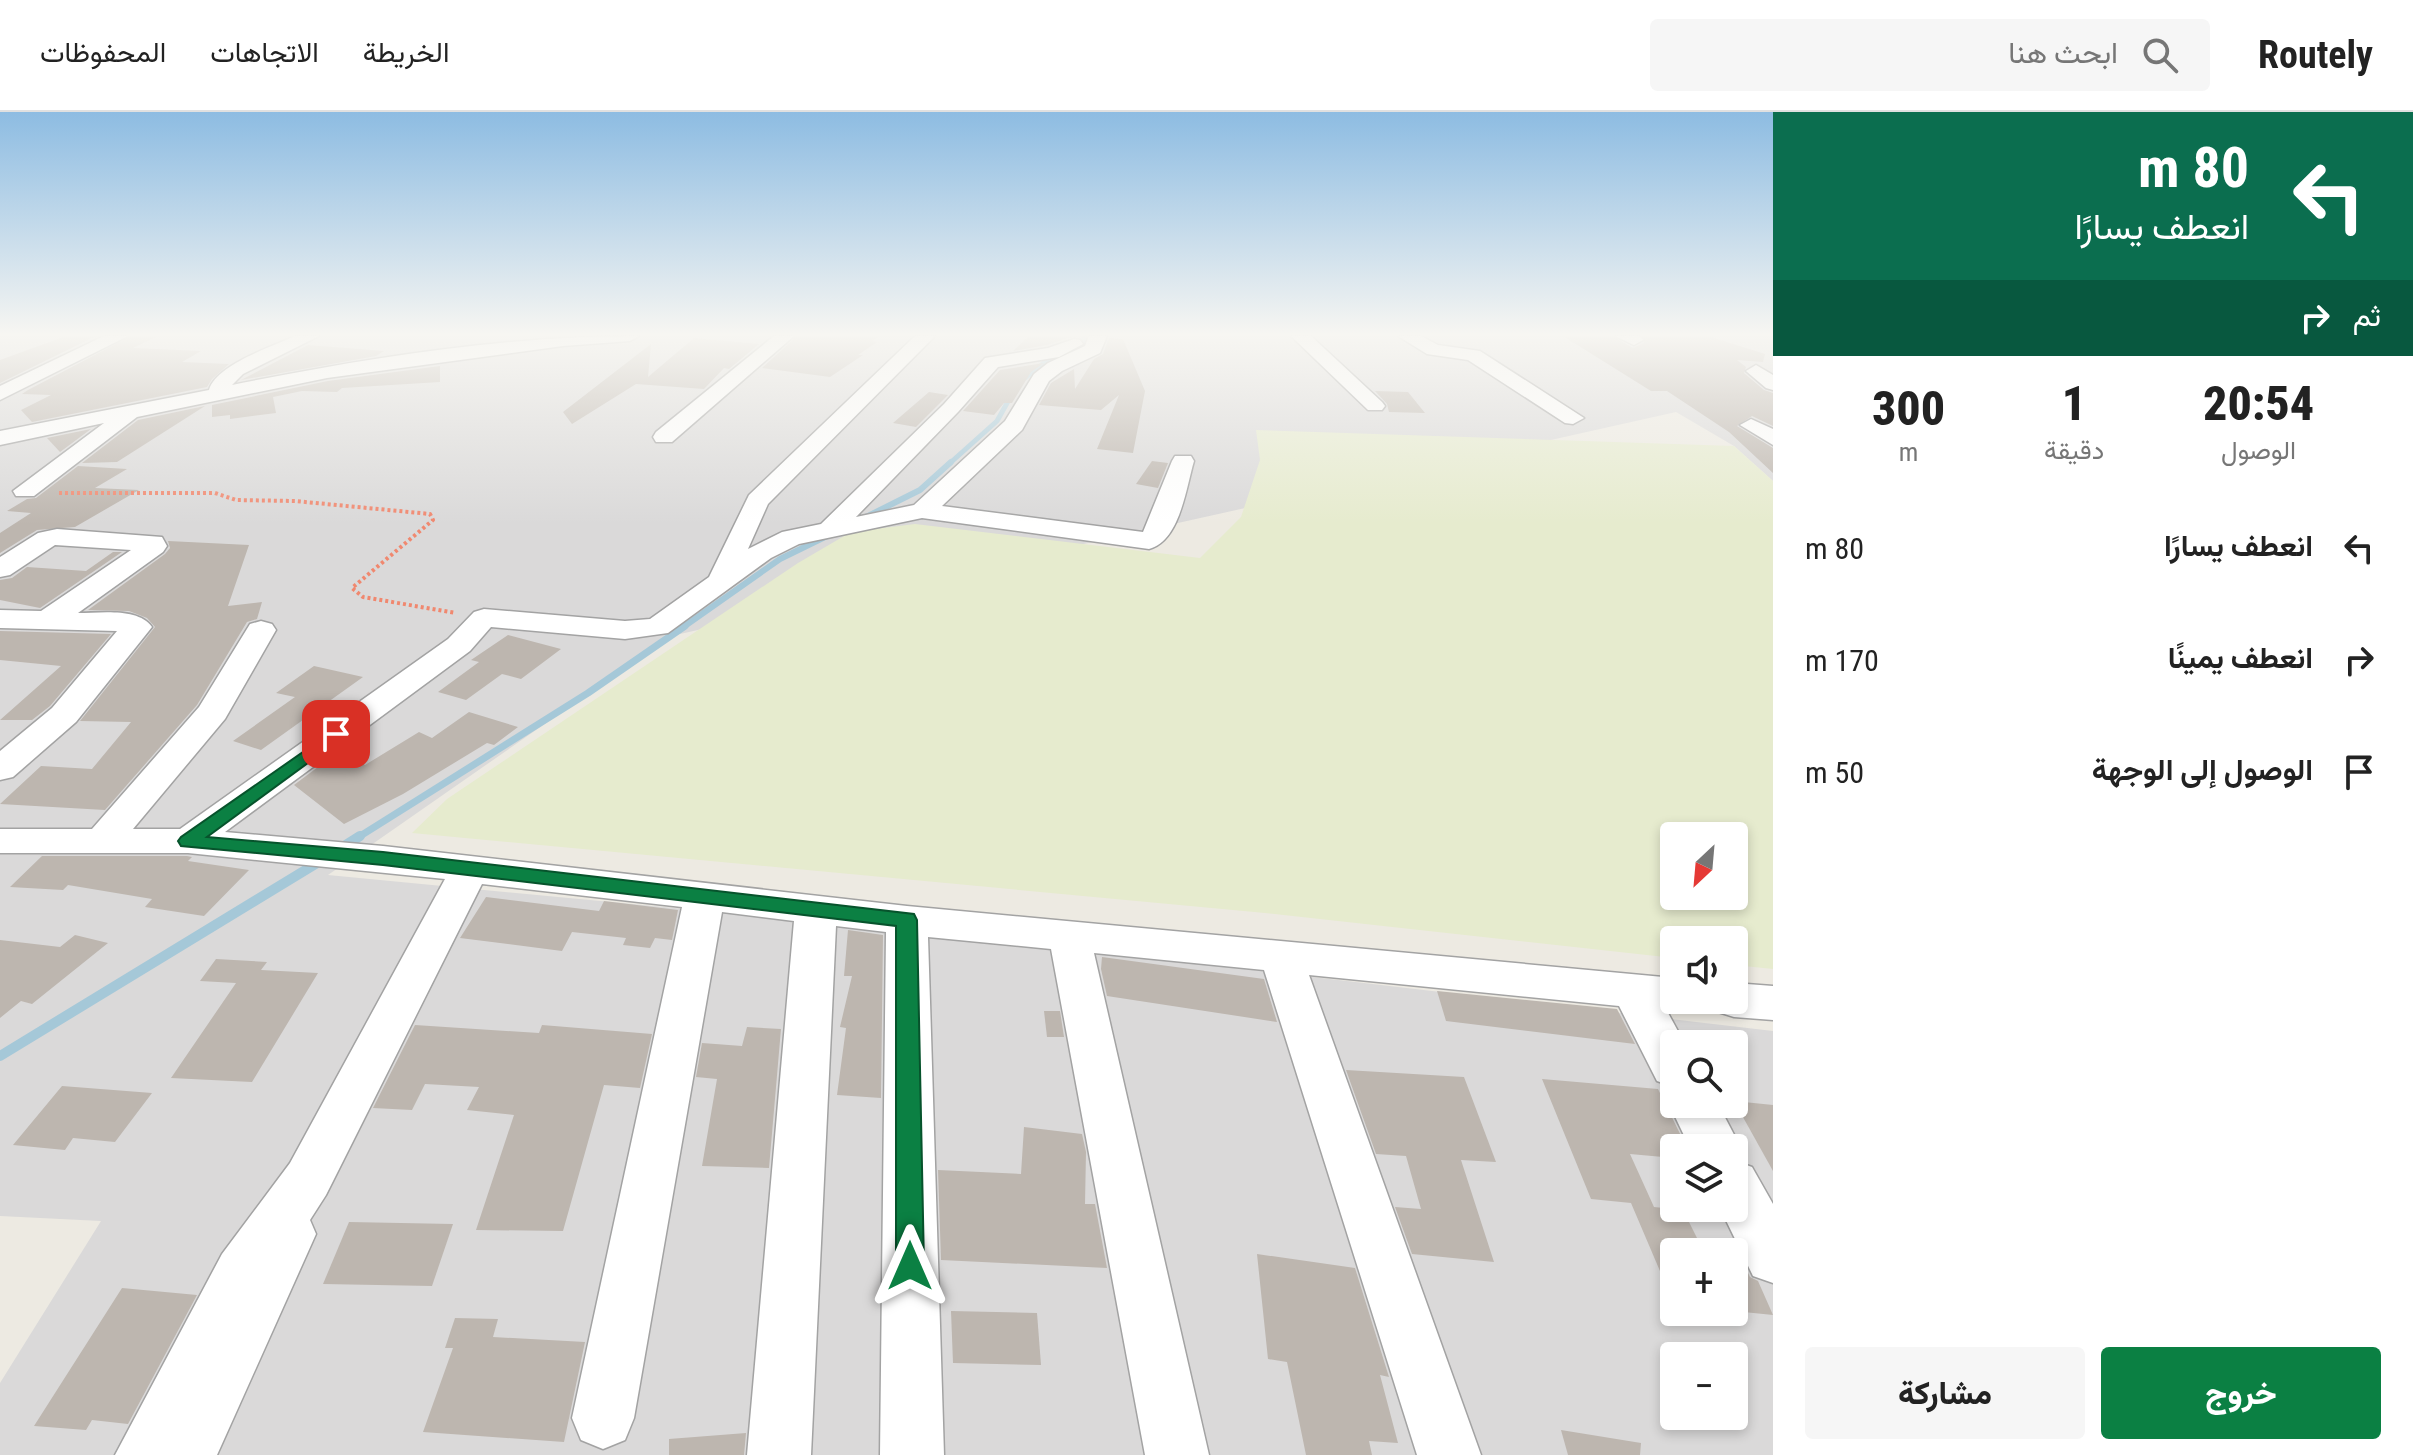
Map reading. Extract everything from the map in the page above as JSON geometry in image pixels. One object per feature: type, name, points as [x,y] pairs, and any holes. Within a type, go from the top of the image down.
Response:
[{"type":"street","points":[[0,438],[190,399]]},
{"type":"street","points":[[664,437],[710,399]]},
{"type":"street","points":[[722,579],[758,500],[862,399]]},
{"type":"street","points":[[831,528],[959,399]]},
{"type":"street","points":[[922,511],[1014,425],[1029,399]]},
{"type":"street","points":[[1367,399],[1375,406]]},
{"type":"street","points":[[1542,399],[1573,418]]},
{"type":"street","points":[[25,491],[138,409]]},
{"type":"street","points":[[1751,425],[1773,438]]},
{"type":"street","points":[[188,841],[459,645],[484,618],[643,630],[672,619],[722,579],[762,552],[791,538],[922,511],[1149,541],[1159,531],[1183,461]]},
{"type":"street","points":[[0,569],[47,539],[57,537],[153,543],[154,546],[45,622]]},
{"type":"street","points":[[0,619],[130,623],[137,627],[64,715],[0,769]]},
{"type":"street","points":[[102,841],[213,712],[261,630]]},
{"type":"street","points":[[5,848],[102,841],[188,841],[383,859],[907,920],[1280,954],[1654,993],[1664,1030]]},
{"type":"street","points":[[147,1455],[242,1272],[308,1179],[470,869]]},
{"type":"street","points":[[603,1418],[704,898]]},
{"type":"street","points":[[779,1455],[816,910]]},
{"type":"street","points":[[907,920],[912,1455]]},
{"type":"street","points":[[1069,935],[1177,1455]]},
{"type":"street","points":[[1280,954],[1449,1455]]},
{"type":"street","points":[[1748,1001],[1773,1003]]},
{"type":"street","points":[[185,1455],[291,1229],[308,1179]]},
{"type":"street","points":[[1748,1210],[1773,1258]]},
{"type":"path","points":[[25,491],[37,494],[215,493],[236,500],[295,501],[430,514],[433,520],[352,588],[363,597],[484,618]]},
{"type":"shaded area","points":[[0,399],[1773,399],[1773,481],[1734,446],[1676,412],[671,636],[328,875],[946,934],[1773,1031],[1773,1455],[0,1455],[0,1383],[101,1221],[0,1216]]},
{"type":"green space","points":[[1256,430],[1734,446],[1773,481],[1773,969],[1748,966],[1748,926],[1660,926],[1660,956],[1265,913],[412,833],[447,799],[798,563],[851,532],[915,524],[1200,558],[1241,517],[1260,460]]},
{"type":"building","points":[[44,399],[149,399],[32,422],[21,410]]},
{"type":"building","points":[[243,399],[273,399],[276,413],[230,419],[230,415],[212,417],[212,405]]},
{"type":"building","points":[[580,399],[613,399],[572,424],[563,412]]},
{"type":"building","points":[[921,399],[944,399],[916,427],[893,423]]},
{"type":"building","points":[[974,399],[1015,399],[1012,403],[1004,403],[994,415],[963,411]]},
{"type":"building","points":[[1042,399],[1115,399],[1101,410],[1039,405]]},
{"type":"building","points":[[1118,399],[1144,399],[1133,453],[1097,449]]},
{"type":"building","points":[[1382,399],[1413,399],[1425,413],[1389,412]]},
{"type":"building","points":[[1679,399],[1773,399],[1773,426],[1752,416],[1737,426],[1773,448],[1773,473],[1729,432]]},
{"type":"building","points":[[205,406],[117,462],[82,463],[138,420]]},
{"type":"building","points":[[91,429],[60,452],[47,438]]},
{"type":"building","points":[[1152,461],[1168,463],[1158,488],[1136,484]]},
{"type":"building","points":[[78,466],[127,469],[95,488],[139,490],[75,527],[37,530],[0,553],[0,533],[31,513],[7,511],[27,499],[36,498]]},
{"type":"building","points":[[168,541],[249,545],[228,606],[262,602],[257,619],[247,622],[197,705],[105,810],[0,804],[41,766],[92,769],[131,722],[80,721],[155,627],[147,618],[129,611],[88,610],[165,554],[170,548]]},
{"type":"building","points":[[113,552],[122,552],[40,608],[0,600],[0,580],[12,578],[27,567],[86,571]]},
{"type":"building","points":[[0,631],[111,634],[50,706],[32,720],[0,720],[61,666],[0,660]]},
{"type":"building","points":[[508,635],[561,649],[521,679],[502,674],[466,700],[438,692],[479,662],[471,660]]},
{"type":"building","points":[[314,666],[363,677],[261,750],[233,741],[295,697],[276,693]]},
{"type":"building","points":[[469,712],[518,727],[494,745],[487,743],[403,794],[344,824],[294,785],[342,749],[365,765],[419,732],[432,738]]},
{"type":"building","points":[[42,856],[187,856],[192,857],[188,861],[249,870],[204,916],[145,907],[152,899],[68,885],[63,890],[10,887]]},
{"type":"building","points":[[486,897],[599,911],[604,901],[678,910],[672,940],[655,938],[650,948],[623,945],[626,938],[572,932],[562,951],[460,938]]},
{"type":"building","points":[[848,930],[883,935],[881,1098],[837,1095],[846,1028],[840,1027],[852,976],[844,976]]},
{"type":"building","points":[[75,935],[108,943],[32,1004],[21,1001],[0,1018],[0,940],[60,947]]},
{"type":"building","points":[[1102,957],[1264,979],[1277,1022],[1107,996],[1101,969]]},
{"type":"building","points":[[216,959],[267,962],[261,970],[318,973],[252,1082],[171,1078],[236,983],[200,981]]},
{"type":"building","points":[[1437,991],[1617,1009],[1635,1044],[1446,1021]]},
{"type":"building","points":[[1044,1011],[1060,1011],[1064,1037],[1047,1037]]},
{"type":"building","points":[[415,1025],[539,1033],[542,1025],[652,1034],[640,1088],[604,1085],[563,1231],[476,1230],[514,1115],[467,1110],[479,1087],[425,1084],[412,1110],[373,1108]]},
{"type":"building","points":[[747,1027],[781,1029],[769,1168],[702,1166],[717,1079],[696,1077],[702,1043],[742,1046]]},
{"type":"building","points":[[1346,1070],[1464,1077],[1496,1162],[1461,1160],[1494,1262],[1412,1254],[1395,1207],[1421,1209],[1406,1156],[1376,1154]]},
{"type":"building","points":[[1542,1079],[1658,1089],[1660,1118],[1672,1118],[1680,1134],[1660,1134],[1660,1157],[1630,1154],[1654,1207],[1660,1208],[1660,1222],[1689,1222],[1697,1238],[1660,1238],[1660,1271],[1631,1203],[1591,1199]]},
{"type":"building","points":[[62,1086],[152,1093],[115,1142],[73,1138],[65,1150],[13,1145]]},
{"type":"building","points":[[1748,1102],[1773,1105],[1773,1171],[1743,1118],[1748,1118]]},
{"type":"building","points":[[1024,1127],[1082,1134],[1086,1152],[1085,1204],[1095,1204],[1107,1268],[941,1260],[938,1170],[1021,1174]]},
{"type":"building","points":[[349,1222],[453,1224],[432,1286],[323,1284]]},
{"type":"building","points":[[1257,1254],[1355,1268],[1389,1377],[1380,1375],[1398,1443],[1369,1441],[1372,1455],[1306,1455],[1287,1362],[1268,1359]]},
{"type":"building","points":[[1748,1273],[1758,1281],[1773,1315],[1748,1312]]},
{"type":"building","points":[[122,1288],[197,1295],[128,1424],[92,1420],[86,1430],[34,1426]]},
{"type":"building","points":[[951,1311],[1037,1313],[1041,1365],[953,1363]]},
{"type":"building","points":[[455,1318],[498,1319],[493,1337],[585,1342],[564,1442],[423,1432],[453,1348],[445,1348]]},
{"type":"building","points":[[1561,1430],[1641,1443],[1640,1455],[1568,1455]]},
{"type":"building","points":[[746,1433],[744,1455],[669,1455],[669,1439]]},
{"type":"waterway","points":[[949,464],[997,421],[1010,399]]},
{"type":"waterway","points":[[864,518],[920,490],[951,462]]},
{"type":"waterway","points":[[682,628],[780,559],[827,536]]},
{"type":"waterway","points":[[357,838],[588,693],[685,626]]},
{"type":"waterway","points":[[341,848],[360,836]]},
{"type":"waterway","points":[[0,1056],[322,860]]},
{"type":"route","points":[[336,734],[188,841],[383,859],[907,920],[910,1266]]}]
